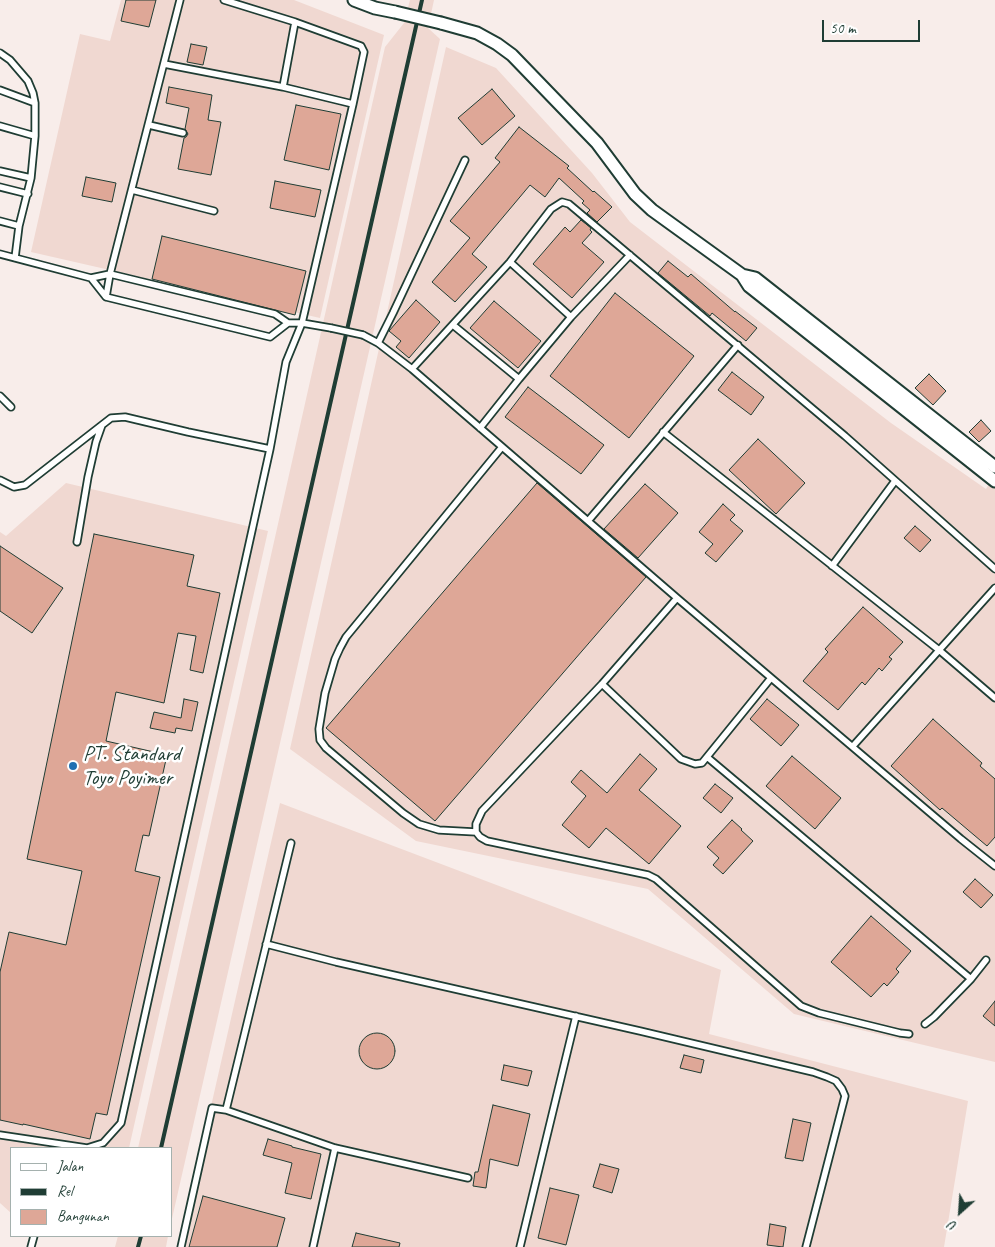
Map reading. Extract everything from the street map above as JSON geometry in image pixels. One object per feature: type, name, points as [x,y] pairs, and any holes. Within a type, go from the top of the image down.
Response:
[{"type":"street","points":[[354,0],[375,8],[477,32],[497,44],[512,55],[597,142],[635,194],[652,210],[742,274],[755,278],[995,467]]},
{"type":"street","points":[[742,274],[749,286],[995,481]]},
{"type":"lane","points":[[106,298],[110,274],[180,0]]},
{"type":"lane","points":[[90,1147],[103,1143],[121,1124],[270,449],[286,362],[302,324],[364,52],[361,46],[295,22],[224,0]]},
{"type":"lane","points":[[283,87],[295,22]]},
{"type":"lane","points":[[0,53],[10,60],[28,81],[35,103],[35,136],[31,178],[19,226],[14,258]]},
{"type":"lane","points":[[164,64],[283,87],[353,104]]},
{"type":"lane","points":[[0,90],[35,103]]},
{"type":"lane","points":[[149,125],[182,133]]},
{"type":"lane","points":[[0,126],[35,136]]},
{"type":"lane","points":[[378,343],[465,160]]},
{"type":"lane","points":[[0,171],[31,178]]},
{"type":"lane","points":[[0,187],[28,194]]},
{"type":"lane","points":[[132,190],[214,211]]},
{"type":"lane","points":[[412,370],[510,262],[551,209],[562,202],[569,204],[738,345],[995,569]]},
{"type":"lane","points":[[0,221],[19,226]]},
{"type":"lane","points":[[0,254],[90,278],[110,274],[275,314],[288,323],[331,328],[363,336],[378,343],[502,446],[677,598],[995,866]]},
{"type":"lane","points":[[480,428],[571,317],[630,255]]},
{"type":"lane","points":[[510,262],[571,317]]},
{"type":"lane","points":[[90,278],[106,298],[270,337],[288,323]]},
{"type":"lane","points":[[453,325],[519,379]]},
{"type":"lane","points":[[588,521],[738,345]]},
{"type":"lane","points":[[0,396],[12,407]]},
{"type":"lane","points":[[0,480],[14,487],[25,485],[111,418],[125,417],[270,449]]},
{"type":"lane","points":[[77,542],[88,477],[102,425]]},
{"type":"lane","points":[[663,432],[939,650],[995,698]]},
{"type":"lane","points":[[476,832],[439,830],[419,824],[403,813],[326,748],[320,740],[319,728],[325,694],[335,659],[346,637],[502,446]]},
{"type":"lane","points":[[832,566],[895,481]]},
{"type":"lane","points":[[853,746],[995,588]]},
{"type":"lane","points":[[677,598],[602,684],[482,811],[476,824],[476,832],[487,841],[656,878],[801,1006],[818,1013],[909,1034]]},
{"type":"lane","points":[[602,684],[682,759],[695,764],[702,763],[771,678]]},
{"type":"lane","points":[[707,757],[971,979]]},
{"type":"lane","points":[[226,1110],[291,843]]},
{"type":"lane","points":[[266,944],[336,962],[813,1072],[836,1082],[845,1096],[806,1247]]},
{"type":"lane","points":[[925,1024],[971,979],[986,960]]},
{"type":"lane","points":[[520,1247],[576,1016]]},
{"type":"lane","points":[[181,1247],[212,1108],[226,1110],[335,1148],[468,1178]]},
{"type":"lane","points":[[0,1136],[80,1147]]},
{"type":"lane","points":[[313,1247],[335,1148]]},
{"type":"shaded area","points":[[121,0],[294,0],[384,35],[320,318],[31,252],[80,34],[110,41]]},
{"type":"shaded area","points":[[410,0],[434,0],[428,28],[440,39],[172,1219],[172,1147],[138,1147],[385,47],[404,23]]},
{"type":"shaded area","points":[[446,47],[496,68],[592,173],[630,222],[891,423],[986,489],[995,473],[995,1062],[794,1014],[648,889],[416,841],[290,749]]},
{"type":"shaded area","points":[[66,483],[268,531],[129,1147],[10,1147],[10,1212],[0,1203],[0,532],[6,536]]},
{"type":"shaded area","points":[[280,803],[721,970],[709,1034],[968,1101],[944,1247],[179,1247]]},
{"type":"shaded area","points":[[118,1237],[168,1237],[166,1247],[115,1247]]},
{"type":"building","points":[[126,0],[156,0],[149,27],[121,21]]},
{"type":"building","points":[[191,44],[207,47],[203,65],[187,62]]},
{"type":"building","points":[[169,87],[212,95],[208,120],[221,122],[211,175],[178,169],[184,138],[188,134],[185,129],[189,108],[166,103]]},
{"type":"building","points":[[492,89],[515,116],[482,145],[458,118]]},
{"type":"building","points":[[296,105],[341,114],[329,170],[284,160]]},
{"type":"building","points":[[519,127],[569,166],[567,168],[612,207],[597,222],[587,213],[590,210],[582,203],[584,201],[559,178],[545,197],[530,185],[472,254],[487,267],[455,302],[432,282],[470,238],[450,221],[500,162],[495,158]]},
{"type":"building","points":[[86,177],[116,183],[112,202],[82,196]]},
{"type":"building","points":[[275,181],[321,190],[315,217],[270,208]]},
{"type":"building","points":[[581,220],[591,228],[592,232],[582,243],[604,262],[572,298],[533,264],[565,227],[570,232]]},
{"type":"building","points":[[162,236],[306,271],[295,315],[152,279]]},
{"type":"building","points":[[668,261],[688,277],[691,274],[735,312],[757,328],[746,341],[712,313],[710,316],[658,273]]},
{"type":"building","points":[[615,293],[694,356],[629,438],[550,376]]},
{"type":"building","points":[[416,300],[440,322],[409,358],[396,347],[401,341],[389,331]]},
{"type":"building","points":[[494,301],[541,341],[518,368],[470,328]]},
{"type":"building","points":[[732,372],[764,397],[751,415],[718,390]]},
{"type":"building","points":[[929,374],[946,391],[933,405],[915,388]]},
{"type":"building","points":[[528,387],[604,445],[581,474],[505,417]]},
{"type":"building","points":[[981,420],[991,431],[979,442],[969,432]]},
{"type":"building","points":[[758,439],[805,483],[776,514],[729,470]]},
{"type":"building","points":[[537,483],[646,577],[435,821],[326,728]]},
{"type":"building","points":[[645,484],[678,513],[638,558],[604,529]]},
{"type":"building","points":[[723,504],[735,515],[730,520],[743,531],[716,562],[705,553],[713,544],[699,532]]},
{"type":"building","points":[[915,526],[931,540],[920,552],[904,538]]},
{"type":"building","points":[[94,534],[194,555],[187,586],[220,593],[203,673],[190,670],[196,636],[178,633],[164,703],[116,692],[106,741],[167,755],[149,836],[143,835],[135,871],[160,877],[107,1115],[96,1113],[90,1139],[0,1120],[0,972],[9,932],[66,945],[82,871],[27,859]]},
{"type":"building","points":[[0,546],[63,588],[32,633],[0,611]]},
{"type":"building","points":[[863,607],[903,642],[889,657],[892,659],[882,671],[879,668],[865,685],[862,682],[838,710],[803,681],[828,652],[825,649]]},
{"type":"building","points":[[184,699],[198,702],[192,731],[176,728],[175,733],[150,728],[154,712],[181,718]]},
{"type":"building","points":[[767,699],[799,725],[781,746],[750,719]]},
{"type":"building","points":[[933,719],[982,763],[980,766],[995,779],[995,837],[987,846],[942,808],[940,810],[891,766]]},
{"type":"building","points":[[640,754],[657,769],[639,790],[681,826],[649,864],[606,828],[589,848],[562,825],[586,796],[571,782],[581,770],[607,793]]},
{"type":"building","points":[[792,756],[841,798],[815,829],[766,786]]},
{"type":"building","points":[[715,784],[733,798],[721,813],[703,798]]},
{"type":"building","points":[[732,820],[753,841],[723,874],[713,865],[719,858],[707,847]]},
{"type":"building","points":[[975,879],[993,895],[981,908],[963,892]]},
{"type":"building","points":[[871,916],[911,951],[896,969],[899,972],[887,986],[884,983],[871,997],[831,962]]},
{"type":"building","points":[[995,1001],[995,1026],[983,1016]]},
{"type":"building","points":[[377,1033],[384,1034],[390,1038],[394,1044],[394,1058],[390,1064],[384,1068],[377,1069],[370,1068],[364,1064],[360,1058],[359,1051],[360,1044],[364,1038],[370,1034]]},
{"type":"building","points":[[684,1055],[704,1060],[701,1073],[680,1068]]},
{"type":"building","points":[[504,1065],[532,1071],[528,1086],[501,1080]]},
{"type":"building","points":[[493,1105],[530,1114],[518,1166],[490,1159],[486,1188],[473,1186],[475,1172],[478,1172]]},
{"type":"building","points":[[793,1119],[811,1123],[803,1161],[785,1158]]},
{"type":"building","points":[[268,1139],[321,1154],[311,1199],[285,1193],[292,1163],[263,1155]]},
{"type":"building","points":[[600,1164],[619,1169],[612,1193],[593,1187]]},
{"type":"building","points":[[550,1188],[579,1195],[566,1245],[538,1238]]},
{"type":"building","points":[[203,1196],[285,1218],[277,1247],[189,1247]]},
{"type":"building","points":[[770,1224],[786,1227],[783,1247],[767,1245]]},
{"type":"building","points":[[356,1233],[400,1243],[399,1247],[352,1247]]},
{"type":"railway","points":[[161,1147],[422,0]]},
{"type":"railway","points":[[138,1247],[141,1237]]},
{"type":"place","name":"PT. Standard Toyo Poyimer","points":[[73,766]]}]
